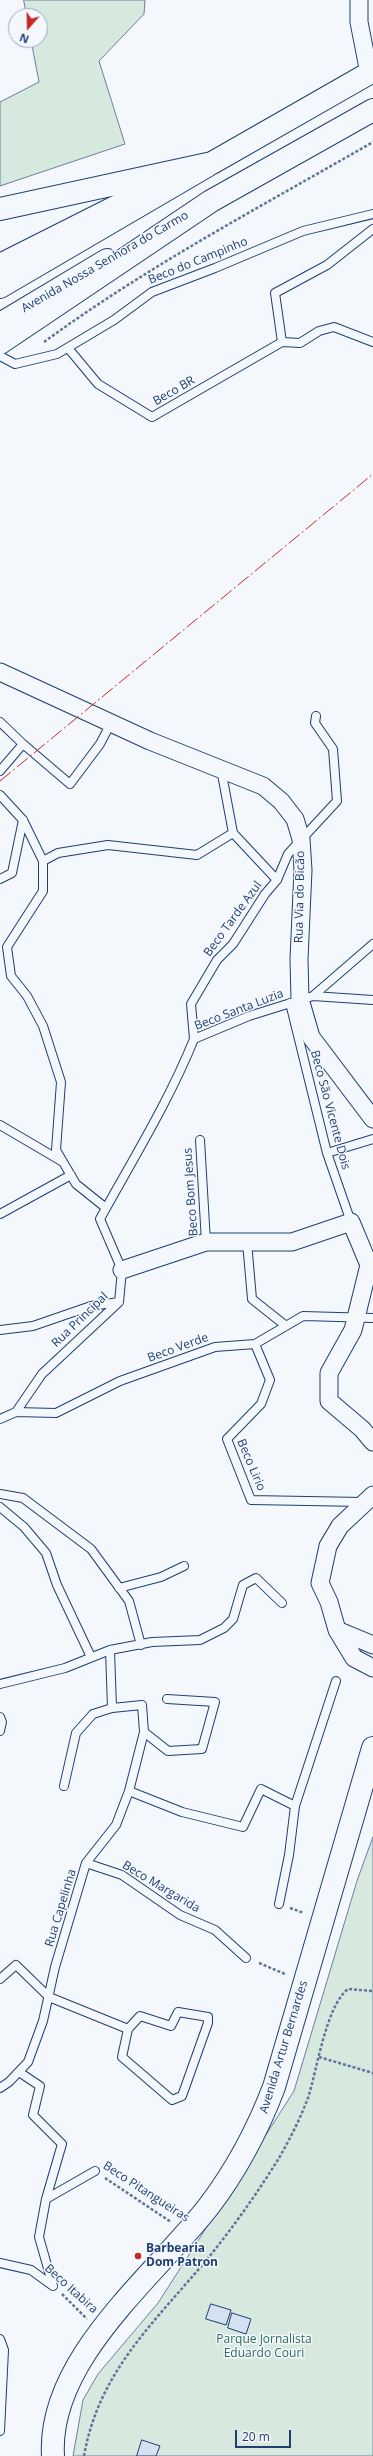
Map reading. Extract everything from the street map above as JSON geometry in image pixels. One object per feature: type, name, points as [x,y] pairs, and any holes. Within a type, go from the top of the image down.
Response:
[{"type":"main road","points":[[0,287],[371,72]]},
{"type":"main road","points":[[0,343],[210,201],[373,110]]},
{"type":"main road","points":[[0,209],[212,163]]},
{"type":"main road","points":[[0,265],[188,170],[212,163]]},
{"type":"main road","name":"Avenida Nossa Senhora do Carmo","points":[[0,324],[64,285],[210,201]]},
{"type":"main road","name":"Avenida Artur Bernardes","points":[[53,2456],[52,2437],[64,2393],[79,2363],[100,2332],[226,2183],[263,2115],[274,2087],[373,1748]]},
{"type":"street","points":[[359,0],[359,22],[371,72]]},
{"type":"street","name":"Rua Via do Bicão","points":[[0,672],[150,741],[263,786],[281,801],[295,819],[301,839],[303,870],[299,959],[301,999],[311,1037],[373,1119]]},
{"type":"street","points":[[122,1270],[206,1242],[292,1242],[351,1222],[369,1265],[353,1330],[329,1373],[329,1401],[362,1429],[373,1442]]},
{"type":"street","points":[[369,1498],[340,1526],[328,1546],[320,1583],[329,1602],[337,1630],[354,1658],[373,1668]]},
{"type":"street","points":[[337,1630],[373,1645]]},
{"type":"lane","name":"Beco do Campinho","points":[[0,356],[15,364],[57,354],[114,320],[152,292],[215,268],[302,231],[373,214]]},
{"type":"lane","points":[[373,229],[327,265],[275,294],[282,342],[300,343],[318,331],[334,328],[373,342]]},
{"type":"lane","name":"Beco BR","points":[[68,348],[98,384],[152,417],[282,342]]},
{"type":"lane","name":"Beco Tarde Azul","points":[[194,1039],[191,1004],[217,960],[233,944],[265,894],[277,880],[288,854],[337,801],[333,749],[315,723],[316,716]]},
{"type":"lane","points":[[0,722],[23,744],[70,784],[100,744],[111,723]]},
{"type":"lane","points":[[0,771],[23,744]]},
{"type":"lane","points":[[221,768],[233,833],[277,880]]},
{"type":"lane","points":[[0,795],[23,820],[42,861],[43,891],[7,947],[11,976],[27,996],[42,1026],[61,1082],[56,1150],[76,1184],[106,1208]]},
{"type":"lane","points":[[0,879],[12,873],[23,820]]},
{"type":"lane","points":[[42,861],[58,853],[108,845],[197,855],[233,833]]},
{"type":"lane","points":[[301,999],[373,944]]},
{"type":"lane","name":"Beco Santa Luzia","points":[[100,1219],[176,1082],[194,1039],[249,1016],[301,999],[373,1000]]},
{"type":"lane","name":"Beco São Vicente Dois","points":[[301,999],[327,1153],[351,1222]]},
{"type":"lane","points":[[0,1125],[64,1163]]},
{"type":"lane","points":[[327,1153],[373,1139]]},
{"type":"lane","name":"Beco Bom Jesus","points":[[200,1140],[206,1242]]},
{"type":"lane","points":[[0,1214],[71,1175]]},
{"type":"lane","name":"Rua Principal","points":[[16,1412],[42,1374],[119,1302],[122,1270],[100,1219]]},
{"type":"lane","points":[[247,1242],[252,1299],[286,1326]]},
{"type":"lane","points":[[0,1330],[33,1326],[91,1306],[119,1302]]},
{"type":"lane","name":"Beco Verde","points":[[16,1412],[56,1413],[120,1381],[215,1347],[255,1344],[303,1316],[373,1318]]},
{"type":"lane","name":"Beco Lirio","points":[[255,1344],[270,1380],[261,1404],[227,1439],[251,1500],[369,1498]]},
{"type":"lane","points":[[0,1419],[16,1412]]},
{"type":"lane","points":[[0,1494],[23,1498],[91,1549],[129,1601],[141,1644]]},
{"type":"lane","points":[[0,1507],[24,1527],[46,1553],[58,1585],[91,1658]]},
{"type":"lane","points":[[119,1588],[161,1577],[184,1566]]},
{"type":"lane","points":[[0,1684],[65,1668],[110,1650],[141,1644],[200,1640],[224,1628],[232,1619],[243,1584],[256,1578],[282,1603]]},
{"type":"lane","points":[[64,1786],[76,1733],[93,1714],[112,1708],[110,1650]]},
{"type":"lane","points":[[279,1904],[289,1855],[295,1806],[336,1681]]},
{"type":"lane","points":[[144,1732],[168,1751],[202,1749],[215,1702],[167,1699]]},
{"type":"lane","name":"Rua Capelinha","points":[[0,2088],[19,2072],[28,2062],[44,2021],[55,1967],[86,1863],[116,1825],[129,1791],[144,1732],[142,1705],[112,1708]]},
{"type":"lane","points":[[0,1717],[2,1722],[0,1730]]},
{"type":"lane","points":[[129,1791],[182,1812],[243,1827],[261,1789],[295,1806]]},
{"type":"lane","name":"Beco Margarida","points":[[86,1863],[122,1875],[180,1915],[215,1930],[246,1958]]},
{"type":"lane","points":[[0,1979],[16,1965],[49,1997],[128,2029]]},
{"type":"lane","points":[[178,2012],[208,2017],[208,2023],[182,2096],[178,2099],[172,2100],[122,2057],[128,2029],[140,2016],[171,2026],[178,2012]]},
{"type":"lane","points":[[19,2072],[40,2086],[33,2115],[62,2144],[46,2200],[39,2237],[54,2286]]},
{"type":"lane","name":"Beco Pitangueiras","points":[[46,2200],[95,2171]]},
{"type":"lane","name":"Beco Itabira","points":[[0,2263],[31,2270],[54,2286]]},
{"type":"lane","points":[[0,2339],[4,2350],[1,2376],[0,2431]]},
{"type":"path","points":[[40,346],[83,314],[189,247],[373,142]]},
{"type":"path","points":[[279,1904],[324,1920]]},
{"type":"path","points":[[246,1958],[304,1982]]},
{"type":"path","points":[[319,2057],[373,2073]]},
{"type":"path","name":"Beco Pitangueiras","points":[[95,2171],[186,2232]]},
{"type":"path","name":"Beco Itabira","points":[[54,2286],[100,2332]]},
{"type":"green space","points":[[24,0],[145,0],[144,14],[99,61],[125,144],[0,186],[0,102],[39,82],[33,48],[48,48],[48,8],[26,8]]},
{"type":"green space","name":"Parque Jornalista Eduardo Couri","points":[[373,1837],[373,2456],[73,2456],[83,2400],[98,2374],[158,2303],[294,2091],[357,1881]]},
{"type":"building","points":[[211,2304],[231,2310],[226,2325],[206,2319]]},
{"type":"building","points":[[232,2313],[251,2319],[246,2334],[228,2328]]},
{"type":"building","points":[[142,2440],[160,2446],[156,2456],[137,2456]]},
{"type":"power","points":[[0,781],[373,474]]},
{"type":"place","name":"Barbearia Dom Patron","points":[[138,2256]]}]
